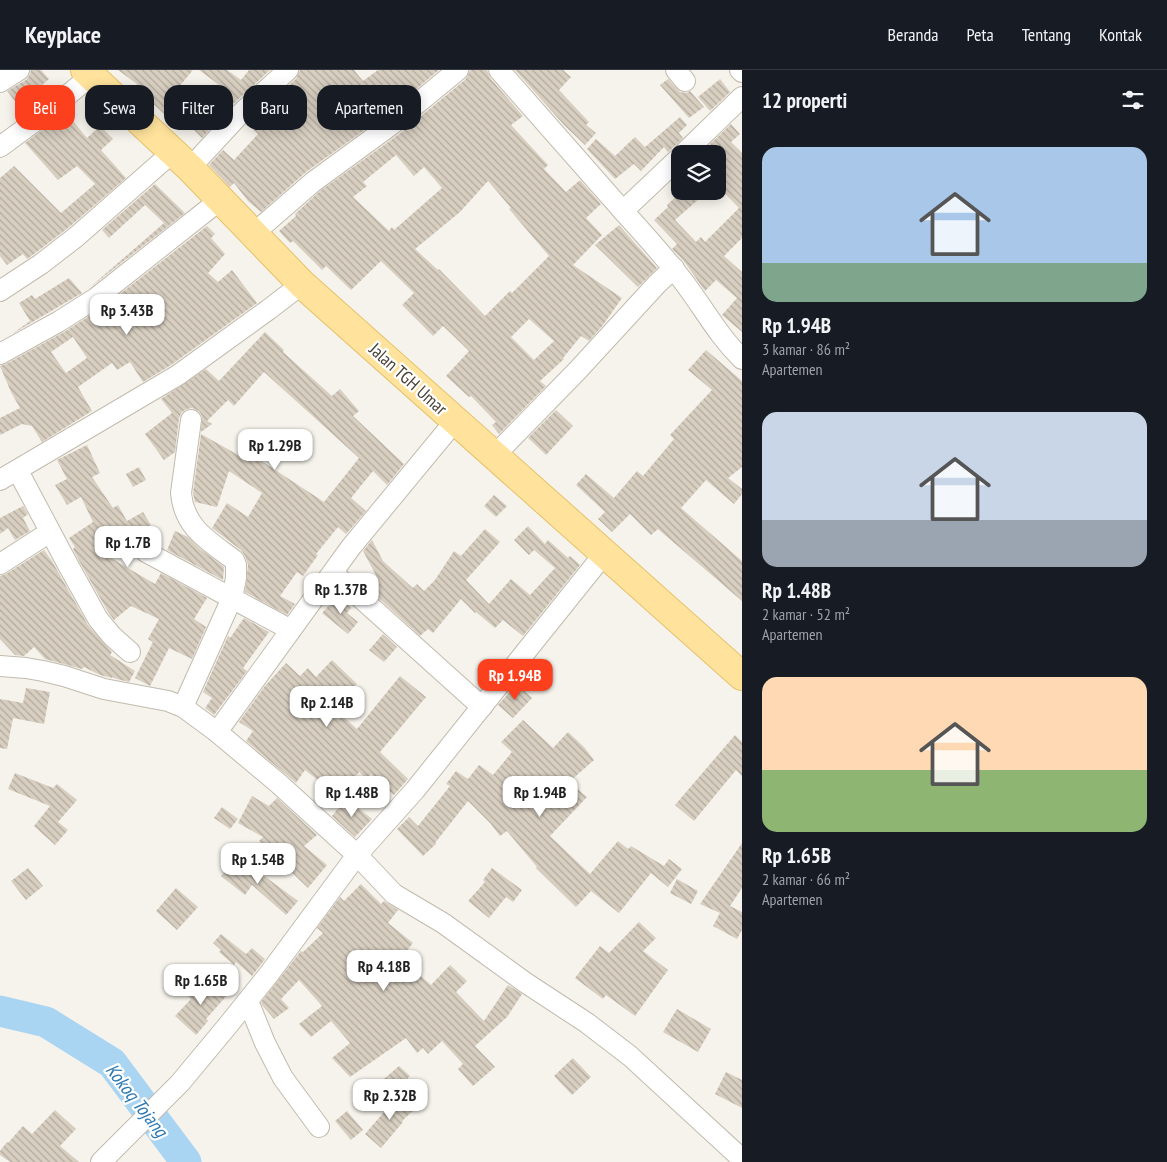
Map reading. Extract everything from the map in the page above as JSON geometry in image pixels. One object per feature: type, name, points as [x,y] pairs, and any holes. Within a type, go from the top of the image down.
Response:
[{"type":"main road","name":"Jalan TGH Umar","points":[[94,74],[182,160],[302,284],[742,676]]},
{"type":"street","points":[[0,82],[19,70]]},
{"type":"street","points":[[0,291],[41,264],[182,160],[247,108],[288,70]]},
{"type":"street","points":[[253,234],[312,182],[391,125],[458,70]]},
{"type":"street","points":[[499,70],[674,268],[714,328],[742,359]]},
{"type":"street","points":[[0,147],[94,74]]},
{"type":"street","points":[[692,145],[742,97]]},
{"type":"street","points":[[623,211],[671,166]]},
{"type":"street","points":[[0,354],[58,322],[96,298],[134,270],[220,200]]},
{"type":"street","points":[[494,456],[674,268]]},
{"type":"street","points":[[0,480],[178,375],[302,284]]},
{"type":"street","points":[[183,707],[232,598],[236,578],[236,564],[234,560],[197,532],[182,504],[181,493],[191,420]]},
{"type":"street","points":[[217,732],[351,547],[455,421]]},
{"type":"street","points":[[18,471],[98,619],[112,636],[130,652]]},
{"type":"street","points":[[0,564],[50,532]]},
{"type":"street","points":[[146,552],[198,578],[291,630]]},
{"type":"street","points":[[101,1162],[180,1083],[248,1001],[357,855],[415,790],[604,554]]},
{"type":"street","points":[[333,573],[482,707]]},
{"type":"street","points":[[0,666],[50,672],[104,689],[168,701],[183,707],[217,732],[278,783],[357,855],[394,894],[443,923],[526,983],[587,1023],[630,1056],[742,1159]]},
{"type":"street","points":[[248,1001],[265,1043],[284,1078],[319,1127]]},
{"type":"building","points":[[31,70],[41,70],[49,79],[42,85],[17,85],[29,76]]},
{"type":"building","points":[[118,70],[193,70],[180,85],[164,85],[164,114],[154,105],[154,85],[137,84]]},
{"type":"building","points":[[199,70],[227,70],[241,80],[249,70],[270,70],[254,85],[243,85],[243,95],[233,104],[233,85],[219,85]]},
{"type":"building","points":[[300,70],[354,70],[363,81],[378,70],[439,70],[421,85],[317,85],[317,130],[364,130],[306,172],[261,212],[248,201],[234,183],[230,187],[209,165],[223,150],[234,160],[258,134],[254,130],[307,130],[307,85],[289,85],[296,79]]},
{"type":"building","points":[[470,70],[487,70],[490,78],[523,116],[511,125],[548,165],[544,169],[566,192],[580,180],[601,204],[586,218],[602,235],[573,265],[622,298],[589,341],[581,336],[564,359],[540,381],[546,386],[499,434],[492,425],[496,422],[471,396],[469,397],[446,376],[469,351],[443,326],[433,336],[402,305],[414,293],[381,261],[351,290],[326,266],[322,270],[293,241],[290,243],[279,231],[320,191],[404,130],[421,130],[421,116],[466,79]],"holes":[[[396,155],[414,176],[424,167],[442,188],[394,230],[392,227],[389,231],[353,197],[367,186],[363,182]],[[488,181],[549,256],[512,293],[510,291],[485,316],[439,269],[415,249],[460,212]],[[529,319],[554,341],[534,360],[511,337]]]},
{"type":"building","points":[[515,70],[563,70],[571,77],[559,90],[589,122],[586,125],[596,133],[585,145],[564,125]]},
{"type":"building","points":[[668,79],[680,92],[686,93],[690,91],[704,107],[689,118],[660,85]]},
{"type":"building","points":[[720,79],[730,92],[710,111],[698,97]]},
{"type":"building","points":[[15,86],[15,101],[7,91]]},
{"type":"building","points":[[680,117],[687,125],[679,133],[683,138],[676,145],[671,145],[671,149],[668,152],[664,147],[641,171],[634,164],[615,179],[587,149],[596,139],[615,156],[635,137],[645,147]]},
{"type":"building","points":[[75,123],[87,138],[96,130],[104,130],[113,139],[101,150],[126,178],[68,228],[34,254],[27,259],[23,254],[7,265],[0,256],[0,178],[14,166],[61,213],[95,184],[77,166],[58,180],[25,143],[42,130],[75,130]]},
{"type":"building","points":[[731,124],[740,134],[731,142],[742,153],[742,238],[724,256],[742,272],[742,332],[722,315],[737,298],[716,280],[705,291],[683,260],[672,249],[677,244],[654,220],[668,207],[667,205],[672,200],[698,200],[675,220],[696,242],[701,237],[705,242],[739,208],[726,194],[726,145],[709,145]]},
{"type":"building","points":[[194,130],[209,130],[202,138]]},
{"type":"building","points":[[155,184],[185,213],[88,289],[164,223],[145,205],[109,238],[102,230]]},
{"type":"building","points":[[619,225],[657,268],[638,287],[595,245]]},
{"type":"building","points":[[207,226],[215,234],[211,238],[225,254],[208,273],[218,282],[232,270],[257,303],[171,365],[143,382],[130,362],[117,370],[112,363],[78,387],[92,411],[42,442],[32,426],[22,424],[0,435],[0,418],[20,408],[0,366],[64,332],[102,308]],"holes":[[[73,337],[87,358],[66,373],[51,352]]]},
{"type":"building","points":[[69,278],[82,293],[12,334],[30,321],[19,303],[32,295],[35,299]]},
{"type":"building","points":[[265,332],[284,350],[283,352],[332,396],[340,389],[359,411],[353,416],[404,464],[387,485],[373,471],[351,498],[366,511],[346,534],[338,527],[316,554],[318,555],[303,576],[297,572],[280,596],[295,604],[287,615],[245,592],[248,565],[245,556],[241,550],[212,528],[227,503],[248,517],[262,493],[229,471],[217,507],[195,502],[193,493],[201,434],[247,460],[251,454],[324,502],[359,458],[264,372],[234,406],[228,400],[207,421],[212,424],[201,432],[202,416],[199,411],[192,408],[182,412],[179,418],[175,452],[164,460],[145,434],[172,413],[161,399],[206,369],[219,381]]},
{"type":"building","points":[[706,350],[742,381],[742,467],[728,478],[742,489],[742,494],[734,504],[706,480],[681,508],[742,561],[742,601],[658,529],[651,535],[630,514],[612,532],[598,519],[605,512],[576,485],[586,474],[614,498],[637,471],[643,476],[674,439],[670,435],[712,390],[688,370]]},
{"type":"building","points":[[556,410],[573,426],[546,455],[528,438]]},
{"type":"building","points":[[87,445],[100,473],[92,477],[113,508],[118,505],[127,521],[143,512],[151,525],[130,538],[134,544],[111,558],[155,584],[161,573],[207,598],[194,619],[206,627],[192,659],[169,648],[150,686],[135,678],[153,642],[148,639],[159,619],[131,606],[114,620],[78,559],[73,549],[75,547],[69,538],[93,522],[81,497],[67,505],[55,485],[67,479],[57,460]]},
{"type":"building","points":[[139,467],[146,480],[133,487],[126,474]]},
{"type":"building","points":[[494,495],[507,506],[496,517],[484,506]]},
{"type":"building","points":[[23,506],[28,514],[23,518],[30,531],[15,540],[8,528],[0,534],[0,518]]},
{"type":"building","points":[[528,526],[545,544],[548,540],[568,558],[570,556],[580,565],[523,636],[503,620],[495,628],[475,613],[461,599],[433,633],[428,629],[420,636],[369,589],[378,579],[363,551],[372,540],[383,561],[413,588],[417,584],[424,591],[435,580],[454,551],[461,556],[485,529],[500,542],[466,580],[489,604],[511,579],[530,595],[555,568],[534,550],[529,555],[514,540]]},
{"type":"building","points":[[175,531],[188,537],[200,549],[224,567],[223,580],[167,550]]},
{"type":"building","points":[[44,550],[88,625],[112,652],[110,655],[135,671],[129,682],[100,675],[84,667],[82,669],[45,659],[34,647],[24,656],[15,655],[0,639],[0,576]]},
{"type":"building","points":[[338,596],[351,608],[347,613],[358,622],[348,634],[322,613]]},
{"type":"building","points":[[244,618],[269,632],[243,668],[247,671],[214,715],[205,708],[212,698],[203,692],[228,636],[230,638]]},
{"type":"building","points":[[383,634],[397,647],[384,662],[369,650]]},
{"type":"building","points":[[332,660],[357,684],[340,702],[343,705],[338,712],[357,729],[400,676],[426,697],[380,752],[408,779],[394,795],[371,774],[367,779],[359,772],[339,797],[305,770],[296,783],[246,741],[253,731],[239,722],[265,686],[286,663],[300,676],[308,668],[316,677]]},
{"type":"building","points":[[517,684],[532,698],[513,718],[498,705]]},
{"type":"building","points":[[26,688],[50,692],[44,724],[13,718],[7,749],[0,748],[0,699],[23,703]]},
{"type":"building","points":[[523,720],[553,748],[568,732],[584,747],[594,760],[569,782],[587,797],[550,836],[590,874],[618,841],[628,849],[631,846],[664,866],[669,859],[682,869],[668,887],[651,873],[619,913],[591,891],[576,907],[536,868],[507,831],[500,836],[468,801],[436,844],[423,856],[397,829],[409,817],[418,826],[450,786],[446,784],[456,771],[468,779],[479,765],[493,775],[512,752],[501,742]]},
{"type":"building","points":[[735,735],[742,742],[742,776],[736,770],[694,821],[675,805]]},
{"type":"building","points":[[15,773],[53,788],[57,784],[77,800],[58,822],[68,830],[55,845],[34,826],[50,806],[8,789]]},
{"type":"building","points":[[252,796],[269,806],[277,798],[317,835],[304,846],[327,865],[308,888],[259,841],[263,837],[238,823]]},
{"type":"building","points":[[346,798],[372,819],[355,837],[332,816]]},
{"type":"building","points":[[222,807],[238,819],[230,829],[214,818]]},
{"type":"building","points":[[742,843],[742,888],[730,906],[742,912],[742,930],[737,939],[713,926],[720,913],[700,904]]},
{"type":"building","points":[[237,856],[298,901],[286,915],[252,885],[245,895],[221,876]]},
{"type":"building","points":[[28,868],[43,886],[26,900],[11,881]]},
{"type":"building","points":[[492,868],[522,890],[513,902],[506,897],[489,918],[468,901],[485,882],[483,880]]},
{"type":"building","points":[[677,879],[698,891],[691,904],[670,893]]},
{"type":"building","points":[[361,884],[381,904],[384,901],[398,910],[388,923],[413,943],[401,958],[431,985],[450,965],[467,981],[456,992],[484,1021],[508,985],[522,994],[507,1017],[475,1046],[495,1067],[473,1086],[458,1069],[463,1064],[442,1041],[428,1054],[423,1048],[417,1053],[406,1038],[350,1077],[332,1058],[350,1043],[331,1021],[311,1037],[299,1024],[322,1006],[299,980],[281,999],[289,1008],[274,1019],[262,1005],[261,1002],[301,951],[303,952],[323,933],[317,928],[340,897],[344,901]]},
{"type":"building","points":[[176,888],[198,907],[177,930],[156,911]]},
{"type":"building","points":[[639,922],[656,938],[643,951],[668,970],[635,1016],[606,995],[603,999],[575,978],[600,946],[609,953]]},
{"type":"building","points":[[221,934],[246,954],[252,948],[265,959],[252,976],[236,962],[234,965],[219,952],[221,950],[213,943]]},
{"type":"building","points":[[219,982],[230,992],[206,1019],[208,1021],[196,1035],[175,1016],[191,999],[185,994],[195,983],[208,994]]},
{"type":"building","points":[[677,1009],[711,1029],[698,1052],[663,1032]]},
{"type":"building","points":[[573,1058],[591,1077],[572,1095],[554,1076]]},
{"type":"building","points":[[399,1066],[410,1076],[389,1098],[377,1085]]},
{"type":"building","points":[[726,1072],[742,1080],[742,1108],[715,1094]]},
{"type":"building","points":[[402,1094],[416,1108],[402,1121],[381,1148],[365,1134]]},
{"type":"building","points":[[55,1110],[76,1129],[60,1146],[79,1162],[10,1162],[0,1155],[0,1151],[7,1142],[23,1126],[32,1134]]},
{"type":"building","points":[[347,1111],[363,1130],[351,1140],[335,1121]]},
{"type":"waterway","name":"Kokoq Tojang","points":[[0,1011],[46,1022],[112,1063],[186,1162]]}]
